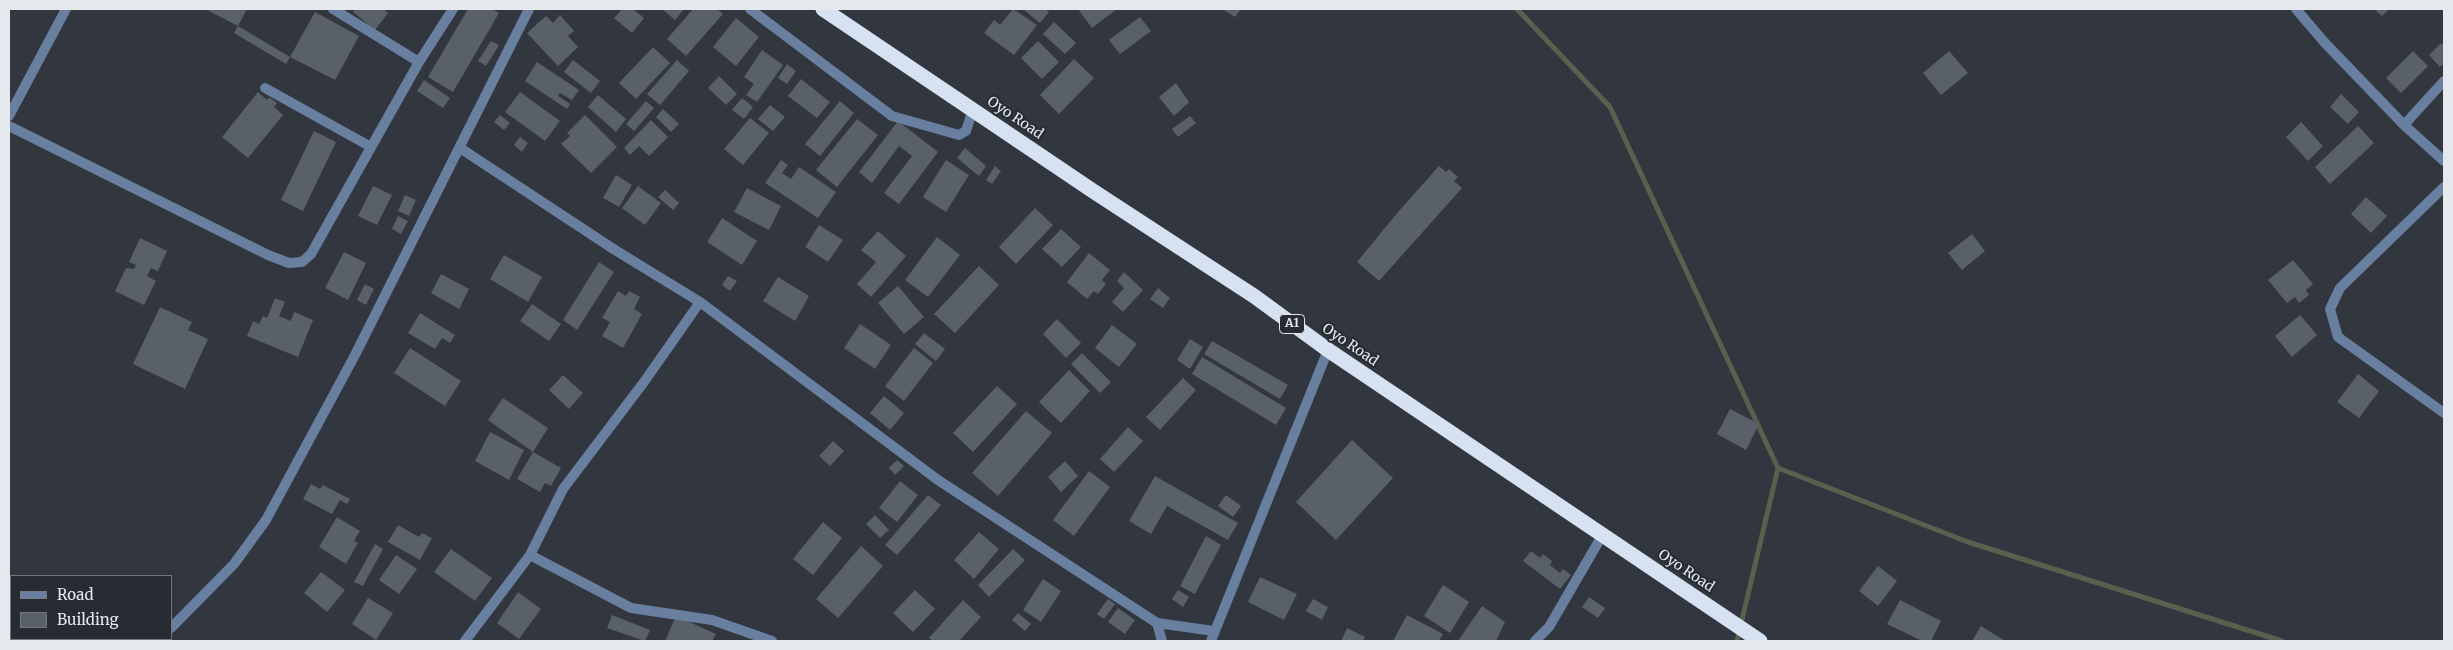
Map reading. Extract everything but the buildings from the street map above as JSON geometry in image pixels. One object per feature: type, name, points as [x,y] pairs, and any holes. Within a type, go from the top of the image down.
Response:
[{"type":"highway","name":"Oyo Road","points":[[823,9],[1093,191],[1254,296],[1328,350],[1760,641]]},
{"type":"street","points":[[9,116],[66,9]]},
{"type":"street","points":[[333,9],[419,62]]},
{"type":"street","points":[[9,126],[289,263],[302,262],[311,254],[419,62],[453,9]]},
{"type":"street","points":[[172,627],[234,564],[266,520],[355,355],[529,9]]},
{"type":"street","points":[[750,9],[892,116],[959,135],[966,131],[973,109]]},
{"type":"street","points":[[2296,9],[2325,43],[2404,125],[2444,161]]},
{"type":"street","points":[[2404,125],[2444,82]]},
{"type":"street","points":[[265,88],[371,147]]},
{"type":"street","points":[[460,148],[615,250],[700,302],[938,480],[1157,623],[1214,631]]},
{"type":"street","points":[[2444,187],[2340,288],[2330,308],[2338,337],[2444,413]]},
{"type":"street","points":[[470,640],[530,555],[562,489],[644,382],[700,302]]},
{"type":"street","points":[[1211,641],[1328,350]]},
{"type":"street","points":[[1535,641],[1549,627],[1603,534]]},
{"type":"street","points":[[530,555],[570,578],[632,608],[712,620],[772,641]]},
{"type":"street","points":[[1157,623],[1162,641]]},
{"type":"waterway","points":[[1517,9],[1610,107],[1778,468],[1968,542],[2282,641]]},
{"type":"waterway","points":[[1737,641],[1778,468]]}]
